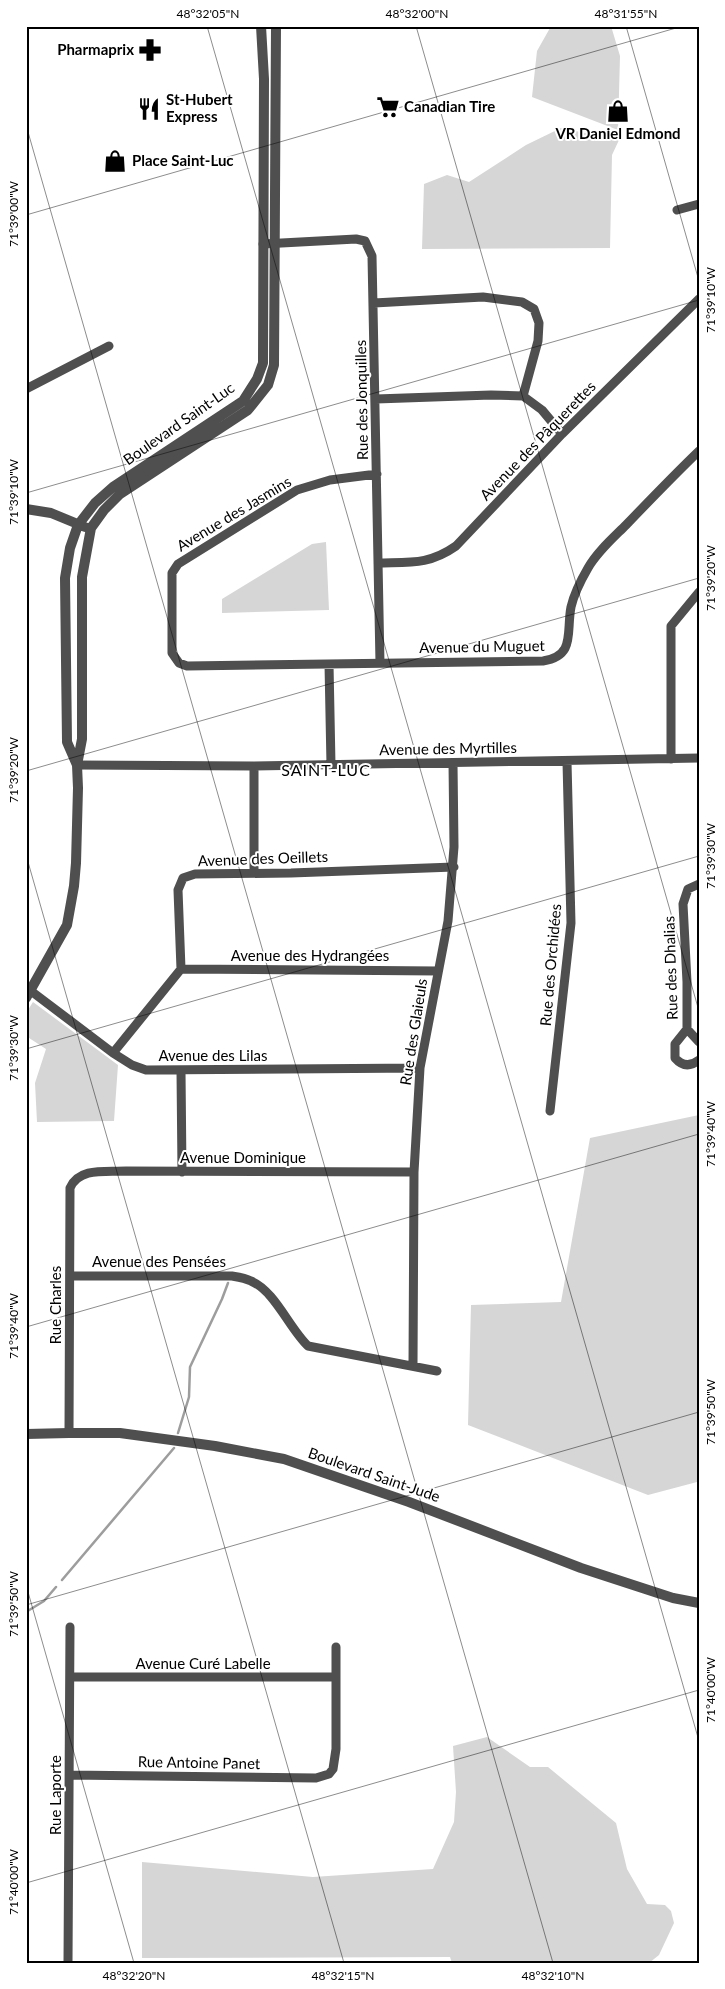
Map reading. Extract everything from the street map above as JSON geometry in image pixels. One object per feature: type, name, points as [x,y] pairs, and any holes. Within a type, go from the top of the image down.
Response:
[{"type":"street","name":"Boulevard Saint-Luc","points":[[28,995],[67,925],[74,886],[78,788],[77,765],[82,739],[82,577],[91,528],[104,510],[120,494],[248,410],[268,384],[274,365],[261,26]]},
{"type":"street","name":"Boulevard Saint-Luc","points":[[77,765],[67,742],[65,578],[70,548],[78,525],[95,503],[113,487],[243,401],[251,391],[263,364],[276,26]]},
{"type":"street","points":[[677,210],[699,204]]},
{"type":"street","name":"Rue des Jonquilles","points":[[269,243],[356,239],[365,241],[372,256],[380,663]]},
{"type":"street","points":[[374,303],[483,297],[522,302],[534,309],[539,323],[538,341],[523,396]]},
{"type":"street","name":"Avenue des Pâquerettes","points":[[378,563],[427,561],[442,556],[456,546],[562,434],[699,300]]},
{"type":"street","points":[[26,389],[109,346]]},
{"type":"street","points":[[376,399],[491,395],[523,396],[542,410],[562,434]]},
{"type":"street","name":"Avenue du Muguet","points":[[179,663],[187,666],[543,661],[555,659],[562,654],[568,641],[573,601],[589,567],[615,536],[699,451]]},
{"type":"street","name":"Avenue des Jasmins","points":[[179,663],[172,653],[172,573],[178,564],[297,490],[330,480],[377,474]]},
{"type":"street","points":[[26,508],[51,514],[91,528]]},
{"type":"street","points":[[671,759],[671,626],[699,592]]},
{"type":"street","points":[[330,664],[331,764]]},
{"type":"street","name":"Avenue des Myrtilles","points":[[77,765],[254,766],[567,762],[699,758]]},
{"type":"street","name":"Rue des Orchidées","points":[[550,1111],[571,924],[567,762]]},
{"type":"street","name":"Rue des Glaieuls","points":[[413,1366],[414,1172],[420,1068],[448,921],[454,867],[453,763]]},
{"type":"street","points":[[254,766],[254,873]]},
{"type":"street","name":"Avenue des Oeillets","points":[[181,969],[178,890],[183,878],[195,874],[454,867]]},
{"type":"street","name":"Rue des Dhalias","points":[[699,884],[688,890],[683,904],[687,982],[687,1029],[675,1044],[675,1058],[682,1064],[687,1065],[699,1060]]},
{"type":"street","points":[[113,1052],[181,969]]},
{"type":"street","name":"Avenue des Hydrangées","points":[[181,969],[438,971]]},
{"type":"street","name":"Avenue des Lilas","points":[[28,995],[132,1065],[146,1070],[420,1068]]},
{"type":"street","name":"Rue des Dhalias","points":[[687,1029],[699,1042]]},
{"type":"street","points":[[181,1071],[182,1172]]},
{"type":"street","name":"Avenue Dominique","points":[[74,1179],[84,1173],[414,1172]]},
{"type":"street","name":"Rue Charles","points":[[69,1432],[70,1188],[74,1179]]},
{"type":"street","name":"Avenue des Pensées","points":[[70,1276],[232,1276],[251,1280],[264,1288],[298,1336],[308,1346],[413,1366]]},
{"type":"street","points":[[413,1366],[437,1370]]},
{"type":"street","name":"Boulevard Saint-Jude","points":[[27,1434],[69,1432],[130,1434],[215,1446],[284,1459],[410,1502],[581,1568],[673,1598],[699,1603]]},
{"type":"street","name":"Rue Laporte","points":[[68,1963],[70,1628]]},
{"type":"street","points":[[336,1647],[336,1677]]},
{"type":"street","name":"Avenue Curé Labelle","points":[[70,1677],[336,1677]]},
{"type":"street","name":"Rue Antoine Panet","points":[[70,1775],[316,1778],[328,1774],[333,1769],[336,1750],[336,1677]]},
{"type":"shaded area","points":[[611,26],[620,56],[618,130],[532,97],[537,51],[550,28]]},
{"type":"shaded area","points":[[561,128],[619,140],[612,155],[610,248],[422,249],[424,184],[447,175],[469,182],[526,145]]},
{"type":"shaded area","points":[[326,542],[329,610],[222,613],[222,599],[312,544]]},
{"type":"shaded area","points":[[33,1002],[118,1065],[114,1121],[37,1122],[35,1083],[46,1049],[26,1036],[26,1013]]},
{"type":"shaded area","points":[[699,1115],[699,1485],[697,1482],[648,1495],[468,1425],[471,1305],[561,1302],[590,1138]]},
{"type":"shaded area","points":[[487,1737],[530,1767],[548,1767],[616,1823],[627,1869],[647,1904],[665,1905],[671,1911],[674,1923],[659,1955],[649,1963],[452,1963],[450,1957],[142,1958],[142,1862],[313,1877],[433,1869],[454,1822],[456,1792],[453,1746]]},
{"type":"waterway","points":[[178,1433],[189,1397],[190,1367],[228,1283]]},
{"type":"waterway","points":[[62,1580],[174,1448]]},
{"type":"waterway","points":[[26,1612],[44,1601],[56,1587]]},
{"type":"place","name":"Pharmaprix","points":[[150,50]]},
{"type":"place","name":"Canadian Tire","points":[[388,107]]},
{"type":"place","name":"St-Hubert Express","points":[[149,109]]},
{"type":"place","name":"VR Daniel Edmond","points":[[618,111]]},
{"type":"place","name":"Place Saint-Luc","points":[[115,161]]},
{"type":"district","name":"SAINT-LUC","points":[[326,770]]}]
